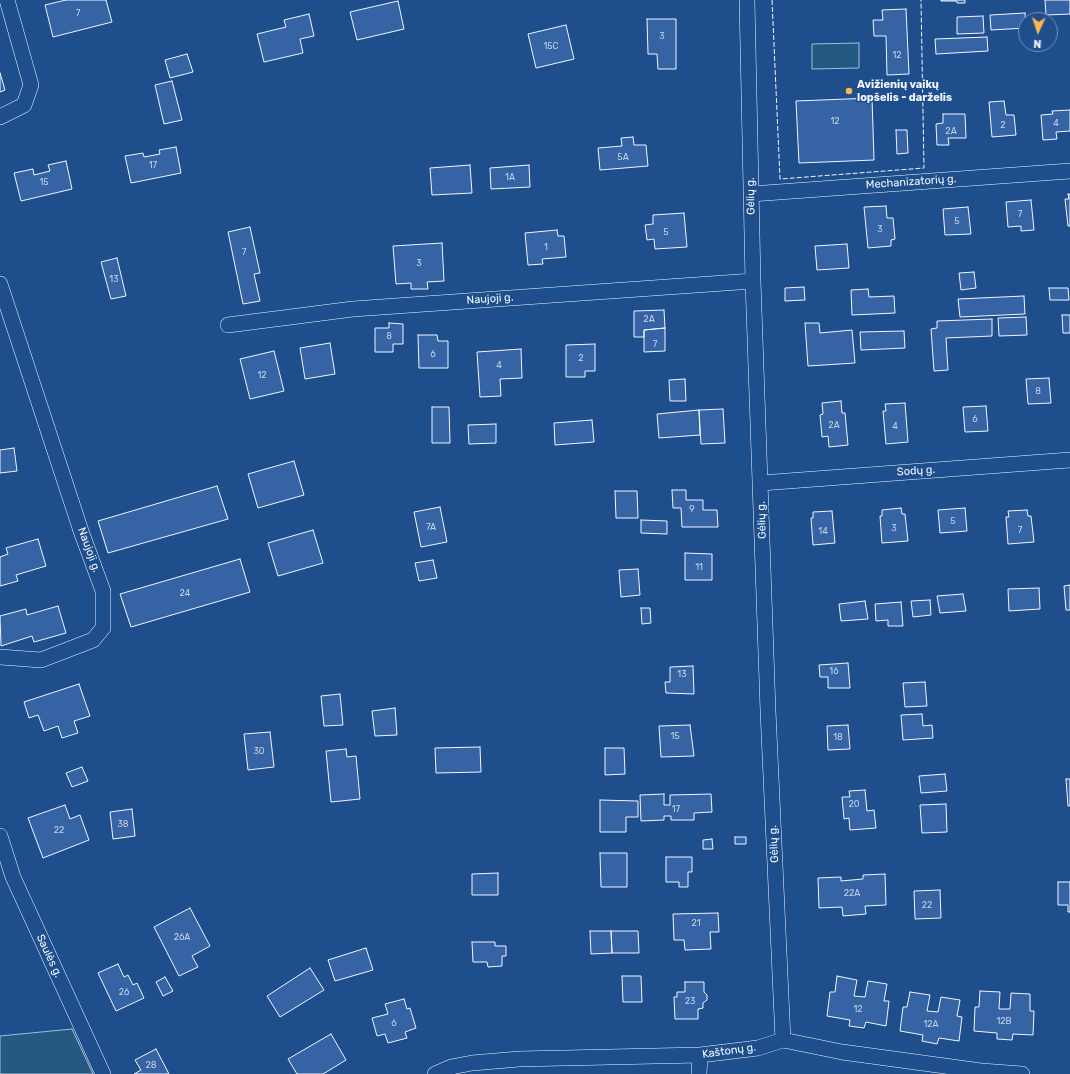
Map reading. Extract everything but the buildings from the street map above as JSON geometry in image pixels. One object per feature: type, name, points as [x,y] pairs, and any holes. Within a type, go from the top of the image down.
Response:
[{"type":"street","points":[[0,117],[24,105],[31,85],[7,0]]},
{"type":"street","name":"Gėlių g.","points":[[746,0],[753,281],[770,761],[783,1040]]},
{"type":"street","name":"Mechanizatorių g.","points":[[751,194],[1070,170]]},
{"type":"street","name":"Naujoji g.","points":[[228,325],[353,309],[753,281]]},
{"type":"street","name":"Naujoji g.","points":[[0,284],[103,591],[103,628],[92,640],[41,660],[0,657]]},
{"type":"street","name":"Sodų g.","points":[[761,483],[1070,460]]},
{"type":"street","name":"Saulės g.","points":[[0,836],[13,877],[104,1074]]},
{"type":"street","name":"Kaštonų g.","points":[[434,1074],[452,1067],[472,1063],[519,1059],[700,1055],[758,1048],[783,1040],[842,1052],[981,1071],[1022,1074]]},
{"type":"street","points":[[699,1074],[700,1055]]},
{"type":"shaded area","points":[[859,43],[859,68],[812,69],[812,44]]},
{"type":"shaded area","points":[[72,1029],[93,1074],[0,1074],[0,1036]]},
{"type":"fence","points":[[772,0],[780,179],[924,168],[921,0]]},
{"type":"place","name":"Avižienių vaikų lopšelis - darželis","points":[[849,91]]}]
